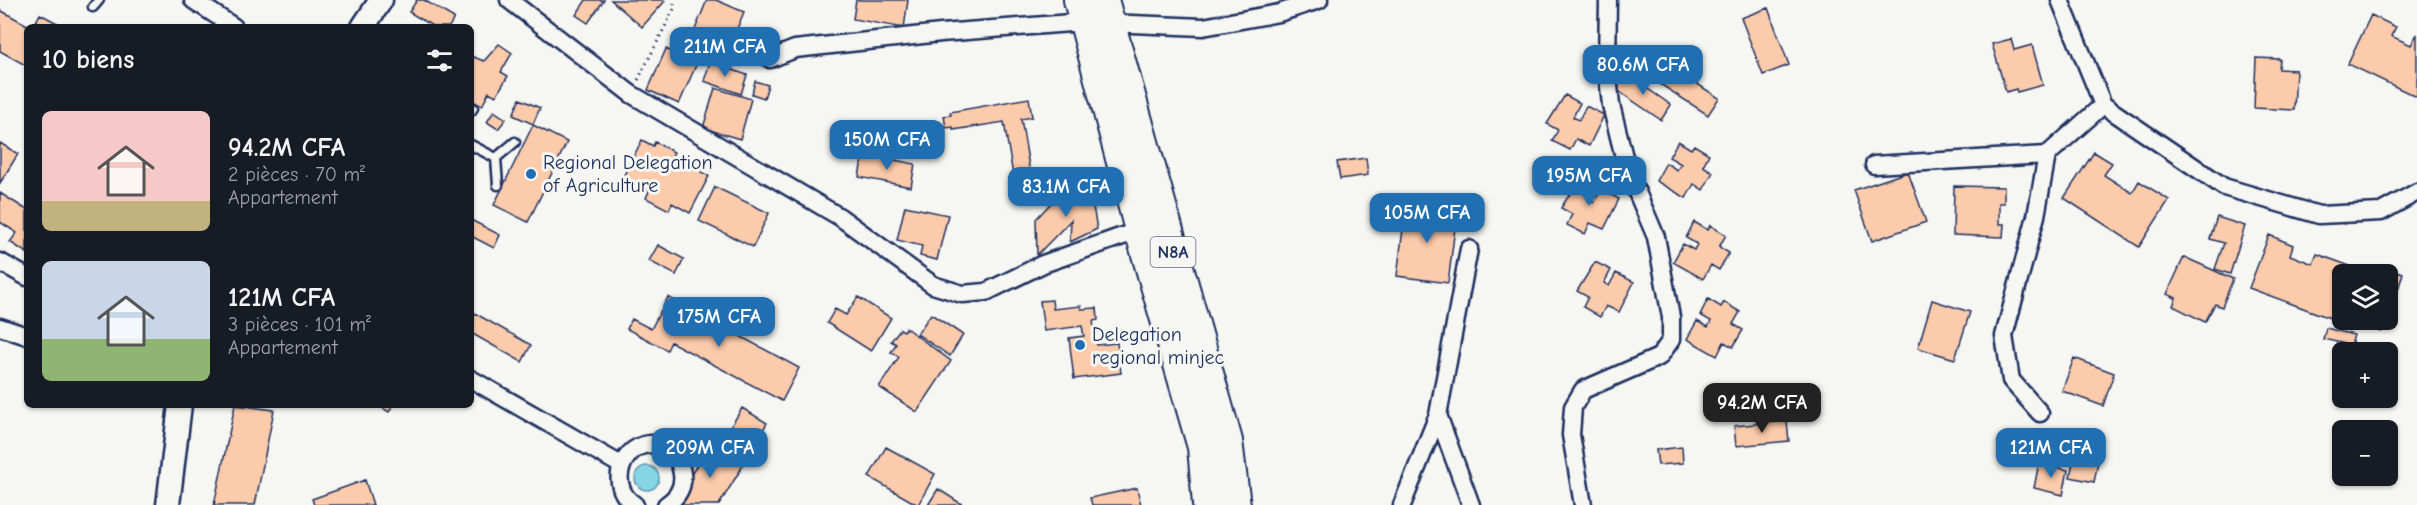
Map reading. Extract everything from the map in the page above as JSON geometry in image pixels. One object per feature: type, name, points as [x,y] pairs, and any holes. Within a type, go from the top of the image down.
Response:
[{"type":"highway","name":"N8A","points":[[1094,12],[1140,230],[1203,447],[1208,505]]},
{"type":"highway","name":"N8A","points":[[1094,12],[1227,441],[1235,505]]},
{"type":"street","points":[[193,0],[229,24]]},
{"type":"street","points":[[365,24],[381,0]]},
{"type":"street","points":[[509,0],[631,94],[840,217],[933,285],[962,294],[986,292],[1043,264],[1140,230]]},
{"type":"street","points":[[770,59],[795,49],[1094,12],[1203,27],[1280,13],[1319,0]]},
{"type":"street","points":[[1583,505],[1571,435],[1574,407],[1583,390],[1659,357],[1671,340],[1671,317],[1656,237],[1628,169],[1611,105],[1607,68],[1608,0]]},
{"type":"street","points":[[2060,0],[2103,105],[2224,187],[2319,215],[2381,212],[2417,192]]},
{"type":"street","points":[[2040,413],[2011,380],[2004,336],[2036,216],[2047,155],[2103,105]]},
{"type":"street","points":[[1874,165],[2047,155]]},
{"type":"street","points":[[1402,505],[1438,415],[1469,249]]},
{"type":"street","points":[[0,262],[24,275]]},
{"type":"street","points":[[0,327],[24,335]]},
{"type":"street","points":[[474,381],[621,465]]},
{"type":"street","points":[[168,505],[180,408]]},
{"type":"street","points":[[1438,415],[1471,505]]},
{"type":"street","points":[[635,505],[625,496],[620,486],[621,465],[626,456],[644,445],[664,447],[673,453],[679,462],[683,482],[679,492],[666,505]]},
{"type":"lane","points":[[496,158],[515,142]]},
{"type":"lane","points":[[474,147],[496,158]]},
{"type":"lane","points":[[496,158],[498,185]]},
{"type":"path","points":[[631,94],[674,9],[674,0]]},
{"type":"water","points":[[642,466],[652,466],[659,473],[659,483],[652,490],[642,490],[635,483],[635,473]]},
{"type":"building","points":[[417,0],[424,0],[454,18],[451,24],[429,24],[409,12]]},
{"type":"building","points":[[586,0],[604,0],[588,23],[576,15]]},
{"type":"building","points":[[611,0],[663,0],[665,1],[642,27]]},
{"type":"building","points":[[707,0],[716,0],[744,12],[723,62],[688,47]]},
{"type":"building","points":[[856,0],[908,0],[904,28],[853,19]]},
{"type":"building","points":[[1768,8],[1789,65],[1763,75],[1741,18]]},
{"type":"building","points":[[0,10],[26,24],[24,64],[0,51]]},
{"type":"building","points":[[40,14],[59,24],[35,24]]},
{"type":"building","points":[[2371,15],[2396,27],[2391,36],[2411,45],[2417,34],[2417,97],[2348,64]]},
{"type":"building","points":[[2011,39],[2014,50],[2032,45],[2043,85],[2017,92],[2016,89],[2006,92],[1992,44]]},
{"type":"building","points":[[499,44],[512,53],[501,72],[508,76],[496,96],[489,92],[482,106],[474,102],[474,57],[484,61]]},
{"type":"building","points":[[666,49],[697,63],[679,104],[648,90]]},
{"type":"building","points":[[2256,58],[2280,59],[2279,69],[2296,70],[2294,110],[2254,108]]},
{"type":"building","points":[[710,62],[747,75],[741,94],[704,81]]},
{"type":"building","points":[[1671,67],[1719,98],[1708,115],[1660,84]]},
{"type":"building","points":[[1625,73],[1671,105],[1661,120],[1614,88]]},
{"type":"building","points":[[755,81],[768,85],[764,98],[752,94]]},
{"type":"building","points":[[715,88],[751,99],[740,139],[703,128]]},
{"type":"building","points":[[1565,95],[1580,103],[1573,117],[1579,120],[1586,106],[1604,115],[1589,146],[1576,139],[1570,150],[1552,141],[1558,130],[1547,124]]},
{"type":"building","points":[[1029,98],[1032,117],[1021,119],[1032,184],[1015,187],[1004,122],[953,130],[953,127],[946,128],[944,116],[951,115],[950,112]]},
{"type":"building","points":[[520,99],[540,108],[533,124],[513,115]]},
{"type":"building","points":[[494,111],[506,119],[498,129],[487,122]]},
{"type":"building","name":"Regional Delegation of Agriculture","points":[[533,125],[567,142],[528,222],[494,205]]},
{"type":"building","points":[[642,140],[653,146],[655,142],[674,152],[672,156],[684,163],[687,158],[704,167],[701,172],[709,176],[690,213],[672,203],[669,210],[646,198],[649,191],[623,177]]},
{"type":"building","points":[[1678,141],[1691,149],[1694,145],[1709,154],[1703,166],[1713,172],[1703,190],[1694,184],[1686,198],[1656,181],[1666,163],[1677,170],[1681,164],[1669,157]]},
{"type":"building","points":[[0,143],[18,154],[0,183]]},
{"type":"building","points":[[2094,152],[2112,163],[2104,175],[2132,193],[2139,181],[2169,200],[2139,247],[2064,198]]},
{"type":"building","points":[[863,154],[915,164],[911,187],[859,177]]},
{"type":"building","points":[[1366,158],[1368,175],[1340,179],[1337,162]]},
{"type":"building","points":[[1908,172],[1926,222],[1872,241],[1854,190]]},
{"type":"building","points":[[1579,179],[1595,187],[1588,200],[1594,203],[1601,189],[1619,199],[1604,229],[1590,223],[1585,234],[1567,225],[1572,214],[1561,208]]},
{"type":"building","points":[[1954,186],[2004,187],[2004,203],[1999,203],[1999,224],[2004,224],[2003,237],[1953,235]]},
{"type":"building","points":[[715,187],[769,213],[753,247],[699,221]]},
{"type":"building","points":[[1071,190],[1091,195],[1097,229],[1070,242],[1071,220],[1037,255],[1036,219],[1051,203]]},
{"type":"building","points":[[0,193],[24,208],[24,251],[10,242],[17,233],[0,222]]},
{"type":"building","points":[[1406,205],[1457,212],[1448,283],[1397,276]]},
{"type":"building","points":[[905,206],[948,215],[937,260],[920,256],[922,246],[897,240]]},
{"type":"building","points":[[2217,217],[2245,226],[2230,274],[2215,269],[2224,243],[2210,239]]},
{"type":"building","points":[[474,222],[500,235],[494,248],[474,238]]},
{"type":"building","points":[[1694,222],[1708,230],[1710,225],[1726,235],[1719,247],[1729,253],[1719,270],[1711,265],[1703,279],[1673,262],[1683,244],[1694,250],[1697,244],[1686,238]]},
{"type":"building","points":[[2269,235],[2293,245],[2290,255],[2313,264],[2317,254],[2344,264],[2332,264],[2332,313],[2330,318],[2249,288]]},
{"type":"building","points":[[658,245],[684,259],[676,275],[649,261]]},
{"type":"building","points":[[2184,257],[2233,279],[2222,307],[2215,304],[2205,322],[2173,306],[2176,298],[2167,294]]},
{"type":"building","points":[[1595,262],[1611,270],[1604,283],[1609,286],[1616,273],[1634,282],[1619,312],[1606,306],[1600,317],[1583,307],[1588,297],[1577,291]]},
{"type":"building","points":[[2398,272],[2403,273],[2398,290]]},
{"type":"building","points":[[668,297],[799,368],[782,401],[671,342],[667,350],[627,329],[632,319],[651,329]]},
{"type":"building","points":[[858,297],[891,318],[871,351],[827,323],[835,309],[846,315]]},
{"type":"building","points":[[1708,299],[1721,307],[1724,302],[1740,312],[1733,324],[1743,330],[1733,347],[1724,342],[1717,356],[1687,339],[1697,321],[1708,327],[1711,321],[1700,315]]},
{"type":"building","points":[[1052,300],[1053,309],[1081,306],[1081,309],[1097,308],[1098,320],[1093,321],[1097,345],[1117,343],[1121,373],[1074,379],[1069,338],[1084,336],[1082,326],[1044,331],[1040,301]]},
{"type":"building","points":[[1932,300],[1970,312],[1955,359],[1918,348]]},
{"type":"building","points":[[758,304],[771,316],[764,323],[751,312]]},
{"type":"building","points":[[474,313],[531,345],[522,362],[474,335]]},
{"type":"building","points":[[931,314],[963,335],[950,356],[917,334]]},
{"type":"building","points":[[906,328],[951,361],[917,412],[879,387],[899,357],[891,352],[896,344],[891,341],[900,329],[904,331]]},
{"type":"building","points":[[2326,328],[2354,335],[2352,342],[2323,339]]},
{"type":"building","points":[[2074,358],[2114,373],[2103,406],[2062,391]]},
{"type":"building","points":[[234,408],[274,410],[255,505],[214,505]]},
{"type":"building","points":[[742,408],[767,423],[744,462],[719,446]]},
{"type":"building","points":[[1787,421],[1789,441],[1736,446],[1734,426]]},
{"type":"building","points":[[710,443],[744,464],[719,505],[673,505]]},
{"type":"building","points":[[886,447],[935,474],[918,505],[869,477]]},
{"type":"building","points":[[1682,447],[1683,463],[1658,465],[1656,450]]},
{"type":"building","points":[[2076,447],[2100,452],[2094,482],[2070,477]]},
{"type":"building","points":[[2039,463],[2068,470],[2063,495],[2034,488]]},
{"type":"building","points":[[365,480],[373,505],[314,505],[312,499]]},
{"type":"building","points":[[1137,488],[1141,505],[1092,505],[1090,498]]},
{"type":"building","points":[[938,489],[963,505],[928,505]]},
{"type":"place","name":"Regional Delegation of Agriculture","points":[[531,174]]},
{"type":"place","name":"Delegation regional minjec","points":[[1080,345]]}]
